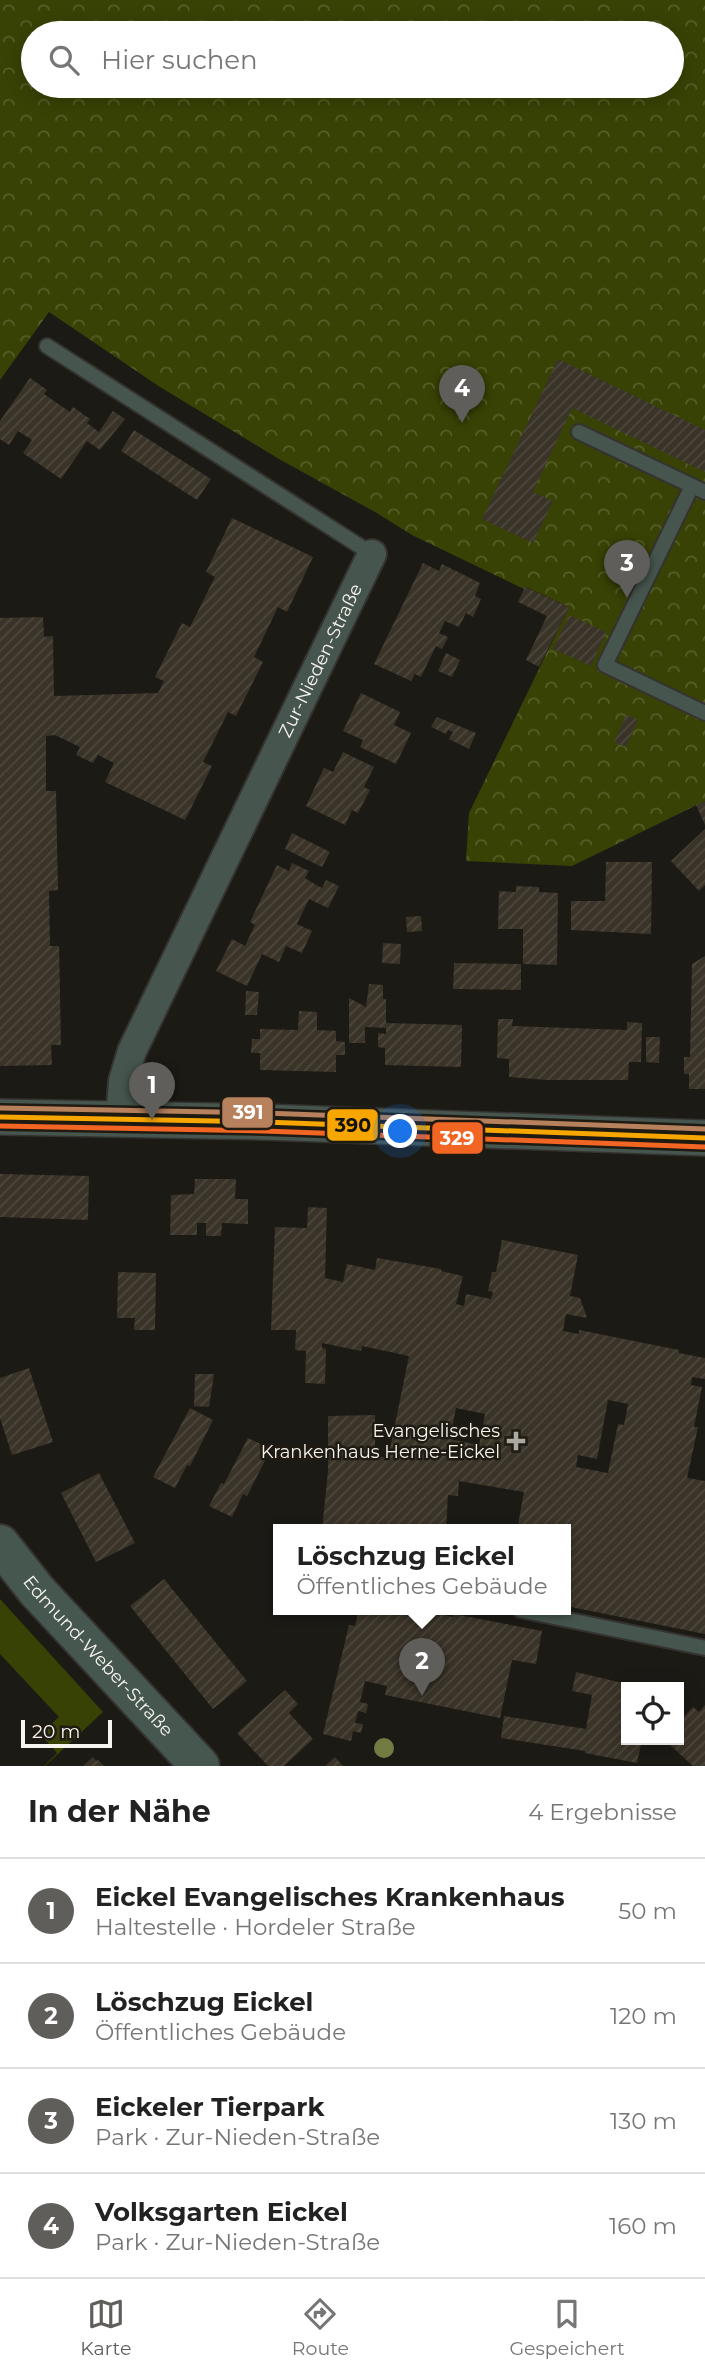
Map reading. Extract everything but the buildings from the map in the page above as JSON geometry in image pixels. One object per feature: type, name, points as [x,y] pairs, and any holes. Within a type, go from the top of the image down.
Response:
[{"type":"main road","name":"Edmund-Weber-Straße","points":[[0,1544],[37,1591],[200,1766]]},
{"type":"street","name":"Zur-Nieden-Straße","points":[[120,1120],[123,1081],[132,1051],[372,554]]},
{"type":"street","points":[[0,1117],[264,1122],[705,1138]]},
{"type":"lane","name":"Zur-Nieden-Straße","points":[[47,346],[372,554]]},
{"type":"lane","points":[[579,432],[699,489],[605,665],[705,713]]},
{"type":"lane","points":[[544,1615],[705,1648]]},
{"type":"green space","points":[[0,0],[705,0],[705,801],[572,866],[466,861],[469,813],[569,607],[526,587],[524,589],[412,535],[160,387],[49,312],[0,380]]},
{"type":"green space","points":[[0,1599],[103,1712],[45,1766],[57,1753],[40,1734],[59,1717],[0,1654]]},
{"type":"transit line","name":"391","points":[[0,1108],[264,1113],[705,1129]]},
{"type":"transit line","name":"390","points":[[0,1117],[264,1122],[705,1138]]},
{"type":"transit line","name":"329","points":[[0,1126],[264,1131],[705,1147]]},
{"type":"place","name":"Volksgarten Eickel","points":[[462,423]]},
{"type":"place","name":"Eickeler Tierpark","points":[[627,598]]},
{"type":"place","name":"Eickel Evangelisches Krankenhaus","points":[[152,1120]]},
{"type":"place","name":"Evangelisches Krankenhaus Herne-Eickel","points":[[516,1441]]},
{"type":"place","name":"Löschzug Eickel","points":[[422,1696]]}]
